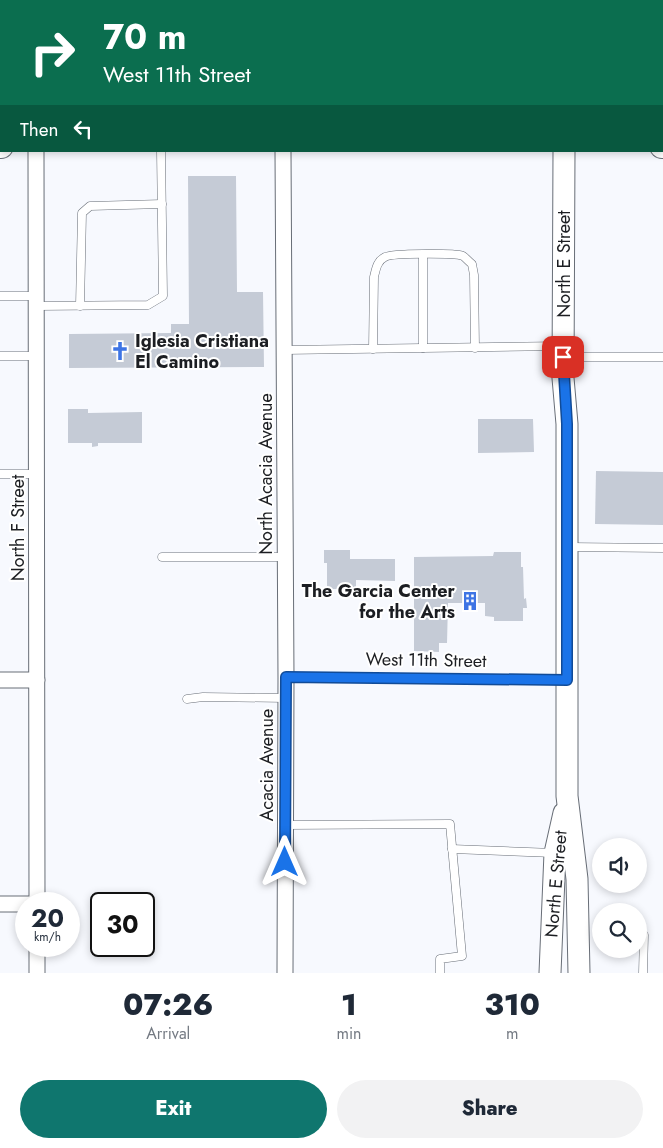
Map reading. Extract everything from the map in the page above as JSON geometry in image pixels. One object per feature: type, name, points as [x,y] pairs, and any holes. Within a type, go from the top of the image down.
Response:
[{"type":"main road","name":"North E Street","points":[[564,152],[563,352],[567,424],[567,796],[577,879],[579,973]]},
{"type":"main road","name":"North E Street","points":[[550,973],[556,853],[567,796]]},
{"type":"street","name":"North F Street","points":[[36,152],[37,892]]},
{"type":"street","name":"North Acacia Avenue","points":[[283,152],[286,677]]},
{"type":"street","name":"Acacia Avenue","points":[[284,973],[286,677]]},
{"type":"street","points":[[0,680],[38,680]]},
{"type":"street","points":[[0,904],[15,904]]},
{"type":"street","points":[[37,957],[37,973]]},
{"type":"lane","points":[[0,296],[80,306],[148,305],[163,296],[161,152]]},
{"type":"lane","points":[[80,306],[82,213],[90,206],[162,204]]},
{"type":"lane","points":[[373,349],[374,277],[376,265],[384,257],[423,254],[463,256],[472,264],[474,276],[475,348]]},
{"type":"lane","points":[[423,254],[423,348]]},
{"type":"lane","points":[[284,350],[475,348],[663,357]]},
{"type":"lane","points":[[0,356],[37,356]]},
{"type":"lane","points":[[0,474],[37,474]]},
{"type":"lane","points":[[567,547],[663,548]]},
{"type":"lane","points":[[162,558],[285,558]]},
{"type":"lane","name":"West 11th Street","points":[[286,677],[567,680]]},
{"type":"lane","points":[[187,699],[203,697],[286,698]]},
{"type":"lane","points":[[285,825],[450,824],[462,956],[440,959],[440,973]]},
{"type":"lane","points":[[452,848],[556,853]]},
{"type":"lane","points":[[643,958],[643,973]]},
{"type":"building","points":[[188,176],[236,176],[237,292],[263,292],[264,367],[69,368],[69,334],[171,333],[171,324],[189,324]]},
{"type":"building","points":[[68,409],[88,409],[88,413],[142,412],[142,443],[98,443],[98,446],[92,447],[92,443],[68,443]]},
{"type":"building","points":[[478,419],[533,419],[534,452],[478,453]]},
{"type":"building","points":[[596,471],[663,472],[663,525],[595,524]]},
{"type":"building","points":[[324,550],[350,550],[350,559],[395,559],[395,581],[356,580],[356,589],[327,589],[327,563],[324,563]]},
{"type":"building","name":"The Garcia Center for the Arts","points":[[494,552],[521,552],[524,599],[526,598],[527,608],[523,608],[523,621],[494,621],[494,617],[485,616],[485,603],[448,603],[447,643],[439,643],[439,652],[414,651],[414,557],[493,556]]},
{"type":"place","name":"Iglesia Cristiana El Camino","points":[[120,351]]},
{"type":"place","name":"The Garcia Center for the Arts","points":[[470,601]]},
{"type":"route","points":[[285,862],[286,677],[567,680],[567,424],[563,357]]}]
